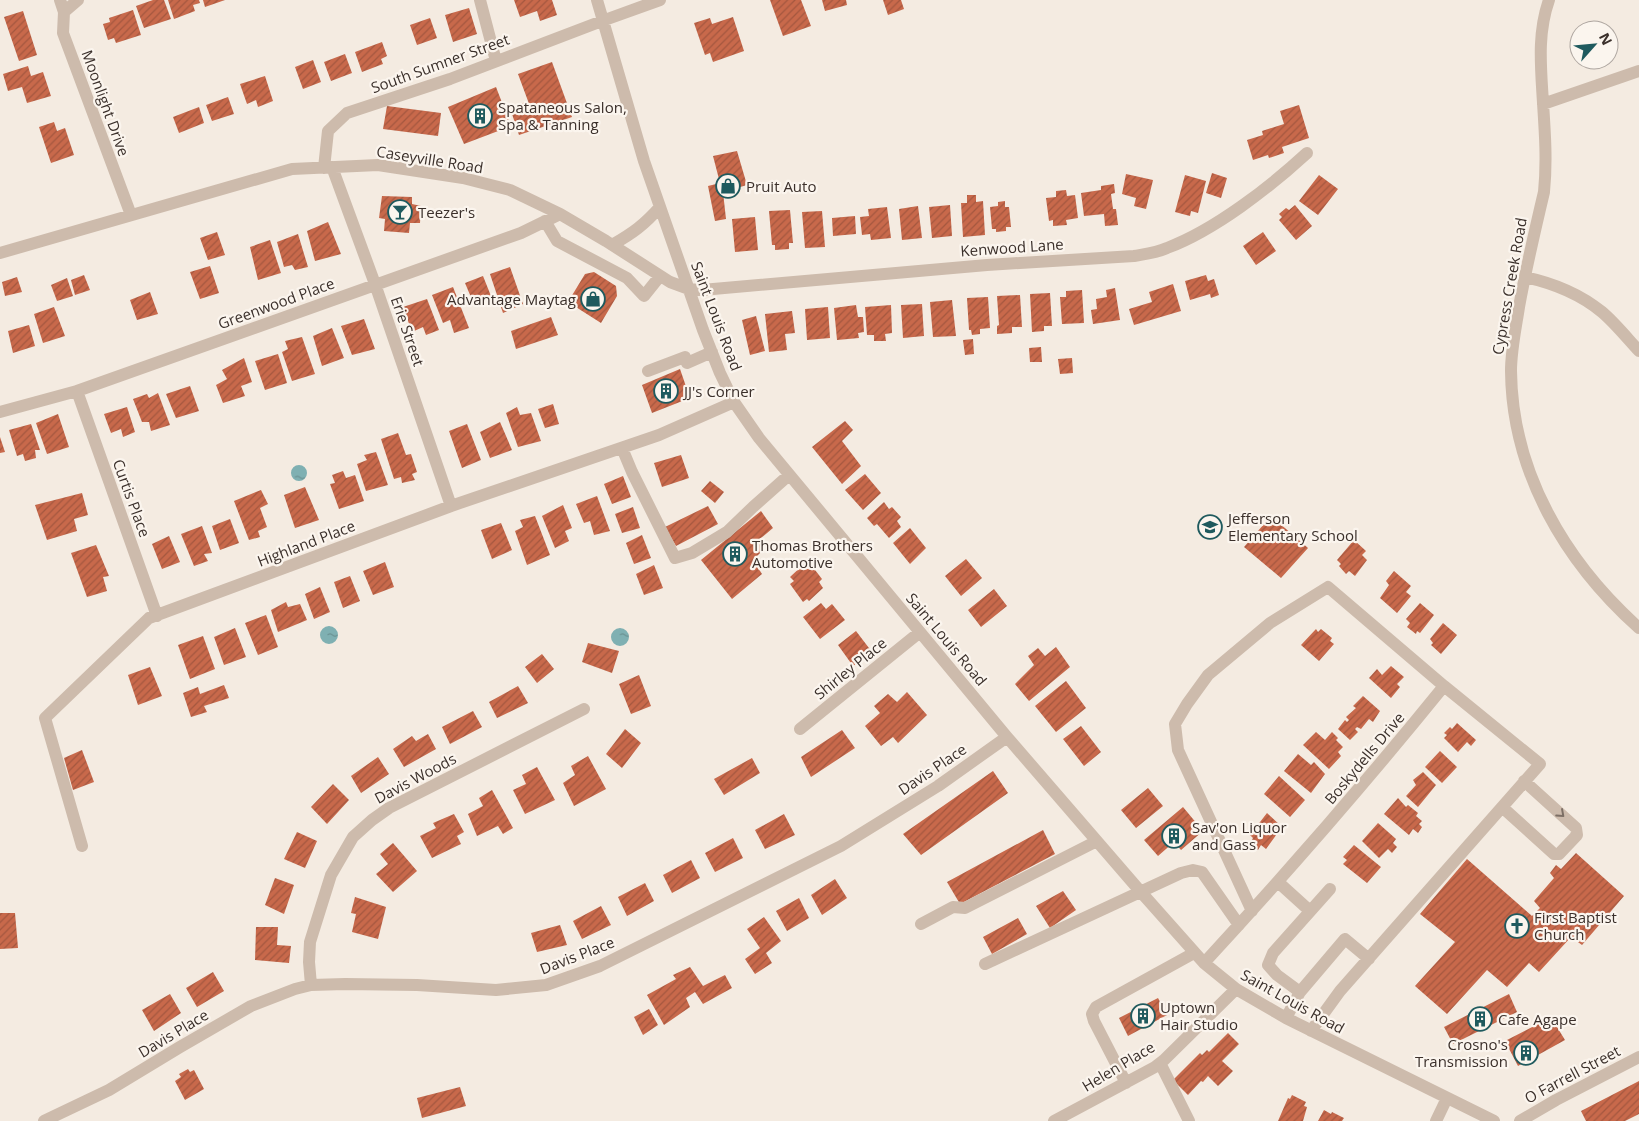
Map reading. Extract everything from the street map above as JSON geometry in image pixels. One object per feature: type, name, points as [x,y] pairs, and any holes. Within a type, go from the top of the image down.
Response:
[{"type":"street","name":"Moonlight Drive","points":[[60,0],[64,12],[63,33],[131,216]]},
{"type":"street","points":[[64,12],[78,0]]},
{"type":"street","points":[[480,0],[496,61]]},
{"type":"street","name":"Saint Louis Road","points":[[597,0],[644,161],[712,352],[734,402],[759,438],[1007,737],[1204,963],[1236,989],[1286,1018],[1494,1121]]},
{"type":"street","name":"South Sumner Street","points":[[328,168],[328,131],[347,113],[450,78],[660,0]]},
{"type":"street","name":"Cypress Creek Road","points":[[1549,0],[1540,32],[1546,170],[1544,192],[1516,326],[1511,369],[1513,404],[1518,434],[1528,468],[1540,500],[1554,527],[1592,581],[1639,628]]},
{"type":"street","points":[[1543,104],[1639,71]]},
{"type":"street","name":"Kenwood Lane","points":[[689,289],[702,290],[986,265],[1134,256],[1153,253],[1195,235],[1232,212],[1264,189],[1307,153]]},
{"type":"street","name":"Caseyville Road","points":[[0,253],[292,170],[378,165],[463,178],[510,190],[560,214],[660,276],[680,287],[689,289]]},
{"type":"street","name":"Erie Street","points":[[328,168],[375,284],[451,506]]},
{"type":"street","points":[[612,245],[639,229],[660,207]]},
{"type":"street","name":"Greenwood Place","points":[[0,412],[77,391],[520,233],[560,214]]},
{"type":"street","points":[[544,221],[556,241],[627,278],[644,296],[660,276]]},
{"type":"street","points":[[576,250],[588,230]]},
{"type":"street","points":[[1525,277],[1562,287],[1583,298],[1602,312],[1639,351]]},
{"type":"street","points":[[648,371],[685,357],[687,363],[712,352]]},
{"type":"street","name":"Curtis Place","points":[[77,391],[157,616]]},
{"type":"street","name":"Highland Place","points":[[82,846],[45,718],[149,618],[451,506],[659,435],[734,402]]},
{"type":"street","points":[[622,448],[675,558],[692,554],[728,532],[790,475]]},
{"type":"street","points":[[1252,911],[1178,750],[1175,724],[1186,704],[1208,675],[1270,623],[1328,586],[1444,686],[1540,764],[1340,991],[1311,1031]]},
{"type":"street","name":"Shirley Place","points":[[800,728],[920,632]]},
{"type":"street","name":"Boskydells Drive","points":[[1204,963],[1278,882],[1382,762],[1444,686]]},
{"type":"street","name":"Davis Woods","points":[[311,985],[309,955],[314,925],[331,875],[353,837],[372,820],[390,808],[584,709]]},
{"type":"street","name":"Davis Place","points":[[44,1121],[109,1090],[251,1006],[295,989],[311,985],[345,984],[417,985],[496,990],[546,986],[600,966],[841,846],[938,786],[1007,737]]},
{"type":"street","points":[[1502,807],[1554,854],[1559,854],[1577,835],[1576,828],[1524,781]]},
{"type":"street","points":[[921,924],[954,907],[965,908],[1097,841]]},
{"type":"street","points":[[985,964],[1116,904],[1140,891],[1192,870],[1202,872],[1239,925]]},
{"type":"street","points":[[1278,882],[1310,911]]},
{"type":"street","points":[[1300,992],[1277,975],[1268,965],[1273,953],[1330,889]]},
{"type":"street","points":[[1286,1018],[1300,992],[1346,939],[1369,958]]},
{"type":"street","points":[[1126,1083],[1092,1014],[1096,1007],[1194,952]]},
{"type":"street","name":"Helen Place","points":[[1054,1121],[1160,1063],[1236,989]]},
{"type":"street","name":"O Farrell Street","points":[[1520,1121],[1639,1057]]},
{"type":"street","points":[[1160,1063],[1189,1121]]},
{"type":"street","points":[[1436,1121],[1447,1098]]},
{"type":"water","points":[[299,465],[305,467],[307,473],[305,479],[299,481],[293,479],[291,473],[293,467]]},
{"type":"water","points":[[329,626],[335,629],[338,635],[335,641],[329,644],[323,641],[320,635],[323,629]]},
{"type":"water","points":[[620,628],[626,631],[629,637],[626,643],[620,646],[614,643],[611,637],[614,631]]},
{"type":"building","points":[[153,0],[164,0],[171,19],[144,28],[136,6]]},
{"type":"building","points":[[168,0],[199,0],[200,3],[193,5],[195,11],[174,19]]},
{"type":"building","points":[[203,0],[225,0],[205,7]]},
{"type":"building","points":[[514,0],[552,0],[557,15],[540,21],[537,11],[520,17]]},
{"type":"building","points":[[770,0],[801,0],[811,26],[783,36]]},
{"type":"building","points":[[822,0],[846,0],[847,5],[825,11]]},
{"type":"building","points":[[883,0],[901,0],[904,9],[888,15]]},
{"type":"building","points":[[469,8],[477,34],[453,42],[445,15]]},
{"type":"building","points":[[133,10],[141,35],[116,43],[114,38],[108,40],[103,24],[110,22],[109,18]]},
{"type":"building","points":[[23,11],[37,55],[19,61],[4,17]]},
{"type":"building","points":[[733,17],[744,51],[713,62],[710,53],[705,55],[694,23],[710,18],[712,24]]},
{"type":"building","points":[[430,18],[437,38],[417,45],[410,25]]},
{"type":"building","points":[[382,42],[387,56],[381,59],[383,64],[362,72],[355,52]]},
{"type":"building","points":[[345,54],[352,73],[331,81],[324,62]]},
{"type":"building","points":[[313,60],[321,82],[303,89],[295,67]]},
{"type":"building","points":[[552,62],[572,117],[519,135],[510,108],[528,101],[518,74]]},
{"type":"building","points":[[28,66],[31,76],[43,72],[51,96],[27,103],[22,87],[8,91],[3,74]]},
{"type":"building","points":[[265,76],[273,101],[258,107],[256,100],[247,104],[240,84]]},
{"type":"building","name":"Spataneous Salon, Spa & Tanning","points":[[496,87],[511,126],[464,144],[448,107]]},
{"type":"building","points":[[228,97],[234,114],[212,121],[206,105]]},
{"type":"building","points":[[1299,105],[1309,138],[1282,147],[1284,153],[1269,158],[1268,155],[1253,160],[1247,140],[1263,135],[1262,131],[1284,124],[1280,111]]},
{"type":"building","points":[[387,106],[441,113],[438,136],[383,129]]},
{"type":"building","points":[[199,107],[204,123],[179,133],[173,117]]},
{"type":"building","points":[[54,122],[57,131],[65,128],[74,155],[51,163],[39,127]]},
{"type":"building","name":"Pruit Auto","points":[[737,151],[747,185],[723,192],[726,219],[715,221],[708,186],[720,183],[713,156]]},
{"type":"building","points":[[1212,173],[1227,178],[1221,198],[1206,193]]},
{"type":"building","points":[[1126,174],[1153,180],[1146,209],[1134,206],[1136,198],[1122,194]]},
{"type":"building","points":[[1185,175],[1206,181],[1198,213],[1191,211],[1190,216],[1175,212]]},
{"type":"building","points":[[1319,175],[1338,189],[1318,215],[1299,201]]},
{"type":"building","points":[[1114,184],[1115,193],[1111,194],[1113,209],[1116,209],[1118,225],[1105,226],[1104,214],[1084,216],[1081,193],[1101,190],[1101,186]]},
{"type":"building","points":[[1066,190],[1067,196],[1075,195],[1078,218],[1066,220],[1067,225],[1053,226],[1053,220],[1049,221],[1046,198],[1056,197],[1056,191]]},
{"type":"building","points":[[967,195],[976,195],[976,202],[983,201],[985,235],[963,237],[961,203],[967,203]]},
{"type":"building","name":"Teezer's","points":[[382,196],[412,197],[412,204],[421,206],[420,223],[410,223],[409,233],[384,231],[385,219],[379,218]]},
{"type":"building","points":[[1005,201],[1005,207],[1009,207],[1011,227],[1006,227],[1006,231],[996,232],[996,229],[992,229],[990,207],[998,206],[998,202]]},
{"type":"building","points":[[950,205],[952,236],[932,238],[929,207]]},
{"type":"building","points":[[1295,205],[1312,226],[1296,240],[1279,220],[1282,217],[1279,214],[1286,208],[1289,210]]},
{"type":"building","points":[[918,206],[922,238],[902,240],[899,209]]},
{"type":"building","points":[[887,207],[891,238],[871,240],[870,234],[862,235],[860,217],[869,216],[868,209]]},
{"type":"building","points":[[790,210],[793,243],[789,243],[789,249],[775,250],[775,245],[772,245],[769,211]]},
{"type":"building","points":[[822,211],[825,247],[805,248],[802,212]]},
{"type":"building","points":[[855,216],[856,234],[833,236],[832,218]]},
{"type":"building","points":[[755,217],[758,250],[735,252],[732,219]]},
{"type":"building","points":[[328,222],[341,254],[315,261],[307,231]]},
{"type":"building","points":[[217,232],[225,255],[208,260],[200,238]]},
{"type":"building","points":[[1263,232],[1276,251],[1256,265],[1243,246]]},
{"type":"building","points":[[298,234],[308,267],[295,270],[292,265],[284,267],[277,242]]},
{"type":"building","points":[[270,240],[281,273],[258,280],[250,247]]},
{"type":"building","points":[[210,266],[219,293],[200,299],[190,272]]},
{"type":"building","points":[[510,267],[523,304],[503,313],[490,274]]},
{"type":"building","name":"Advantage Maytag","points":[[594,272],[616,286],[617,296],[601,323],[568,302],[585,274]]},
{"type":"building","points":[[84,275],[90,290],[75,295],[71,280]]},
{"type":"building","points":[[1206,275],[1208,281],[1214,279],[1219,295],[1211,298],[1210,294],[1190,300],[1185,281]]},
{"type":"building","points":[[483,276],[491,296],[473,302],[465,283]]},
{"type":"building","points":[[17,277],[22,292],[5,296],[2,282]]},
{"type":"building","points":[[67,278],[73,296],[57,301],[51,285]]},
{"type":"building","points":[[1173,284],[1181,311],[1134,325],[1129,309],[1152,302],[1149,292]]},
{"type":"building","points":[[453,287],[469,328],[454,333],[450,320],[443,323],[432,295]]},
{"type":"building","points":[[1115,288],[1120,320],[1093,324],[1091,310],[1097,309],[1096,299],[1107,297],[1106,290]]},
{"type":"building","points":[[1082,290],[1084,323],[1062,324],[1060,297],[1066,297],[1066,291]]},
{"type":"building","points":[[150,292],[158,314],[137,320],[130,300]]},
{"type":"building","points":[[1050,293],[1052,326],[1044,326],[1044,331],[1032,332],[1030,294]]},
{"type":"building","points":[[1020,295],[1022,327],[1012,327],[1012,333],[997,334],[997,326],[999,325],[997,296]]},
{"type":"building","points":[[988,297],[990,328],[980,329],[980,334],[972,335],[971,330],[969,330],[967,298]]},
{"type":"building","points":[[427,299],[439,330],[426,335],[423,327],[412,332],[403,307]]},
{"type":"building","points":[[952,300],[956,336],[933,337],[930,302]]},
{"type":"building","points":[[922,304],[924,336],[903,338],[901,305]]},
{"type":"building","points":[[856,305],[858,317],[863,317],[864,332],[858,333],[859,338],[837,340],[834,308]]},
{"type":"building","points":[[891,305],[892,333],[885,334],[886,341],[874,341],[874,335],[867,335],[865,307]]},
{"type":"building","points":[[54,307],[65,336],[43,343],[34,314]]},
{"type":"building","points":[[828,307],[830,338],[807,340],[805,309]]},
{"type":"building","points":[[792,311],[795,333],[785,334],[787,350],[769,352],[765,314]]},
{"type":"building","points":[[756,316],[765,351],[750,355],[742,320]]},
{"type":"building","points":[[551,317],[558,335],[516,349],[511,331]]},
{"type":"building","points":[[364,319],[375,349],[352,355],[341,326]]},
{"type":"building","points":[[29,325],[35,346],[13,353],[8,331]]},
{"type":"building","points":[[332,328],[344,358],[322,366],[313,336]]},
{"type":"building","points":[[302,337],[315,374],[292,381],[282,352],[288,349],[285,341]]},
{"type":"building","points":[[973,339],[974,354],[965,355],[963,340]]},
{"type":"building","points":[[1041,347],[1042,362],[1030,362],[1029,348]]},
{"type":"building","points":[[278,354],[287,383],[265,390],[255,361]]},
{"type":"building","points":[[244,358],[252,382],[241,386],[245,396],[223,403],[216,385],[227,379],[222,370]]},
{"type":"building","points":[[1072,358],[1073,373],[1060,374],[1058,359]]},
{"type":"building","name":"JJ's Corner","points":[[680,369],[690,398],[652,413],[642,385]]},
{"type":"building","points":[[190,386],[199,411],[176,418],[166,394]]},
{"type":"building","points":[[158,393],[170,425],[151,431],[149,422],[142,422],[133,399],[147,394],[149,398]]},
{"type":"building","points":[[553,404],[559,424],[545,428],[538,409]]},
{"type":"building","points":[[127,407],[135,432],[123,437],[121,429],[111,433],[104,414]]},
{"type":"building","points":[[517,407],[520,415],[531,413],[541,441],[518,447],[506,413]]},
{"type":"building","points":[[58,414],[69,447],[47,454],[36,423]]},
{"type":"building","points":[[845,421],[853,430],[842,441],[861,466],[842,484],[812,447]]},
{"type":"building","points":[[500,422],[512,450],[490,458],[480,432]]},
{"type":"building","points":[[31,424],[40,450],[35,450],[36,458],[25,461],[23,454],[17,456],[9,430]]},
{"type":"building","points":[[467,424],[481,460],[462,468],[449,431]]},
{"type":"building","points":[[398,433],[406,455],[411,454],[417,472],[412,474],[415,480],[402,483],[401,477],[394,479],[381,439]]},
{"type":"building","points":[[0,437],[5,452],[0,453]]},
{"type":"building","points":[[376,452],[388,485],[366,491],[357,464],[367,460],[364,455]]},
{"type":"building","points":[[681,455],[689,478],[662,487],[654,463]]},
{"type":"building","points":[[343,471],[346,478],[355,475],[364,501],[339,509],[330,484],[335,483],[332,475]]},
{"type":"building","points":[[865,474],[881,493],[863,510],[845,490]]},
{"type":"building","points":[[623,476],[631,497],[612,504],[604,484]]},
{"type":"building","points":[[710,481],[724,492],[715,503],[701,491]]},
{"type":"building","points":[[305,487],[319,520],[295,528],[284,495]]},
{"type":"building","points":[[261,490],[268,504],[260,508],[267,527],[258,531],[260,537],[249,540],[234,501]]},
{"type":"building","points":[[82,493],[88,515],[74,519],[77,531],[47,540],[35,505]]},
{"type":"building","points":[[597,496],[610,531],[594,535],[590,521],[584,523],[576,504]]},
{"type":"building","points":[[884,502],[889,509],[892,507],[901,517],[897,521],[901,527],[889,538],[877,524],[874,526],[867,518]]},
{"type":"building","points":[[563,505],[572,528],[565,531],[569,541],[555,548],[542,516]]},
{"type":"building","points":[[708,506],[718,524],[676,546],[665,527]]},
{"type":"building","points":[[633,507],[640,528],[622,533],[615,514]]},
{"type":"building","name":"Thomas Brothers Automotive","points":[[761,511],[773,528],[761,538],[766,547],[753,560],[762,574],[732,599],[701,560]]},
{"type":"building","points":[[535,516],[550,555],[527,565],[515,531],[523,527],[520,520]]},
{"type":"building","points":[[1271,516],[1308,548],[1281,578],[1244,547]]},
{"type":"building","points":[[230,519],[239,543],[220,550],[212,526]]},
{"type":"building","points":[[501,523],[512,550],[492,559],[481,530]]},
{"type":"building","points":[[202,526],[212,553],[204,554],[208,561],[194,566],[181,534]]},
{"type":"building","points":[[910,528],[926,548],[910,564],[893,543]]},
{"type":"building","points":[[642,535],[651,558],[634,564],[626,543]]},
{"type":"building","points":[[169,536],[180,562],[162,569],[152,544]]},
{"type":"building","points":[[1354,540],[1366,551],[1362,555],[1367,560],[1355,576],[1349,571],[1346,574],[1339,566],[1341,564],[1337,560]]},
{"type":"building","points":[[96,545],[109,576],[103,577],[107,591],[87,597],[71,553]]},
{"type":"building","points":[[966,559],[982,578],[961,596],[945,576]]},
{"type":"building","points":[[385,562],[394,587],[373,595],[363,571]]},
{"type":"building","points":[[804,564],[807,569],[812,566],[822,579],[819,582],[823,588],[809,601],[807,599],[803,602],[790,584],[794,581],[790,577]]},
{"type":"building","points":[[654,565],[663,588],[644,595],[636,574]]},
{"type":"building","points":[[1394,571],[1411,586],[1406,592],[1411,596],[1397,613],[1380,598],[1389,585],[1386,581]]},
{"type":"building","points":[[350,576],[360,601],[343,608],[334,582]]},
{"type":"building","points":[[320,587],[330,612],[314,619],[305,594]]},
{"type":"building","points":[[994,589],[1007,606],[981,627],[968,610]]},
{"type":"building","points":[[286,602],[288,607],[300,604],[307,620],[278,632],[271,610]]},
{"type":"building","points":[[821,603],[826,609],[832,604],[845,620],[820,639],[803,617]]},
{"type":"building","points":[[1420,603],[1434,615],[1420,633],[1417,631],[1416,634],[1407,627],[1410,623],[1406,619]]},
{"type":"building","points":[[266,615],[278,647],[258,655],[245,623]]},
{"type":"building","points":[[1443,623],[1457,635],[1441,654],[1431,645],[1433,643],[1430,639]]},
{"type":"building","points":[[235,628],[246,657],[224,665],[214,637]]},
{"type":"building","points":[[1316,629],[1318,632],[1321,629],[1332,638],[1330,641],[1334,644],[1319,661],[1301,645]]},
{"type":"building","points":[[856,631],[872,652],[853,666],[838,645]]},
{"type":"building","points":[[203,636],[215,669],[190,679],[178,645]]},
{"type":"building","points":[[588,643],[619,651],[612,673],[582,662]]},
{"type":"building","points":[[1056,647],[1070,667],[1029,701],[1015,684],[1034,665],[1028,656],[1038,648],[1045,656]]},
{"type":"building","points":[[542,654],[554,669],[537,683],[525,667]]},
{"type":"building","points":[[1391,666],[1404,677],[1397,684],[1400,687],[1391,698],[1369,678],[1377,669],[1382,675]]},
{"type":"building","points":[[150,667],[162,696],[138,705],[128,675]]},
{"type":"building","points":[[639,675],[651,706],[631,714],[619,684]]},
{"type":"building","points":[[1066,681],[1086,708],[1056,732],[1035,706]]},
{"type":"building","points":[[224,685],[229,698],[204,706],[207,712],[191,717],[183,693],[198,687],[200,694]]},
{"type":"building","points":[[518,686],[528,703],[497,718],[489,702]]},
{"type":"building","points":[[907,692],[927,715],[898,743],[893,737],[881,746],[865,726],[880,713],[874,706],[888,694],[897,702]]},
{"type":"building","points":[[1363,696],[1380,711],[1373,722],[1369,719],[1361,729],[1357,727],[1355,729],[1358,732],[1350,740],[1338,729],[1345,720],[1347,722],[1349,720],[1346,717],[1356,708],[1353,706]]},
{"type":"building","points":[[473,711],[482,727],[450,744],[442,727]]},
{"type":"building","points":[[1457,723],[1476,740],[1471,746],[1467,742],[1458,752],[1444,738],[1447,735],[1444,733],[1450,727],[1452,729]]},
{"type":"building","points":[[1081,726],[1101,752],[1084,766],[1063,739]]},
{"type":"building","points":[[625,729],[641,743],[622,768],[606,754]]},
{"type":"building","points":[[842,730],[855,748],[811,777],[801,757]]},
{"type":"building","points":[[1316,732],[1325,740],[1332,732],[1338,738],[1336,740],[1343,747],[1338,752],[1341,756],[1329,769],[1303,745]]},
{"type":"building","points":[[428,734],[436,749],[404,767],[393,749],[412,736],[416,741]]},
{"type":"building","points":[[82,750],[94,782],[73,790],[64,758]]},
{"type":"building","points":[[1440,751],[1457,767],[1442,783],[1425,767]]},
{"type":"building","points":[[1298,754],[1311,765],[1314,762],[1325,774],[1311,793],[1284,771]]},
{"type":"building","points":[[588,756],[606,789],[574,806],[563,783],[575,775],[571,766]]},
{"type":"building","points":[[378,757],[389,774],[361,793],[351,776]]},
{"type":"building","points":[[752,758],[760,773],[724,795],[714,779]]},
{"type":"building","points":[[537,767],[555,800],[525,814],[513,790],[526,784],[522,775]]},
{"type":"building","points":[[993,771],[1008,793],[921,855],[903,834]]},
{"type":"building","points":[[1423,772],[1436,785],[1418,807],[1406,796],[1416,785],[1413,780]]},
{"type":"building","points":[[1279,776],[1305,800],[1290,817],[1264,794]]},
{"type":"building","points":[[333,784],[349,800],[327,824],[311,807]]},
{"type":"building","points":[[1148,788],[1163,806],[1136,828],[1121,810]]},
{"type":"building","points":[[492,790],[513,828],[503,834],[498,826],[477,836],[468,814],[483,806],[479,798]]},
{"type":"building","points":[[1398,798],[1406,807],[1408,805],[1418,813],[1416,816],[1422,821],[1419,824],[1422,827],[1418,833],[1413,829],[1409,835],[1384,814]]},
{"type":"building","name":"Sav'on Liquor and Gass","points":[[1183,807],[1203,831],[1181,850],[1174,842],[1158,856],[1144,840]]},
{"type":"building","points":[[1267,813],[1282,827],[1266,849],[1261,845],[1258,850],[1250,843],[1253,838],[1250,835]]},
{"type":"building","points":[[454,814],[464,832],[457,836],[461,844],[432,858],[420,836],[436,828],[433,823]]},
{"type":"building","points":[[784,814],[795,835],[765,849],[755,830]]},
{"type":"building","points":[[1378,823],[1396,839],[1393,843],[1397,847],[1392,853],[1388,849],[1379,858],[1362,841]]},
{"type":"building","points":[[1043,830],[1055,854],[960,904],[947,882]]},
{"type":"building","points":[[297,832],[317,841],[305,868],[284,859]]},
{"type":"building","points":[[733,838],[743,858],[715,872],[705,853]]},
{"type":"building","points":[[393,843],[417,871],[393,892],[376,874],[388,864],[380,854]]},
{"type":"building","points":[[1354,845],[1381,867],[1367,883],[1343,864],[1347,860],[1343,857]]},
{"type":"building","name":"First Baptist Church","points":[[1576,853],[1624,896],[1582,945],[1571,937],[1539,972],[1529,963],[1507,987],[1487,970],[1447,1014],[1415,986],[1455,942],[1420,914],[1467,859],[1532,916],[1540,908],[1534,901],[1554,878],[1550,873],[1556,865],[1561,869]]},
{"type":"building","points":[[691,860],[700,878],[672,893],[663,875]]},
{"type":"building","points":[[275,878],[294,885],[284,914],[265,905]]},
{"type":"building","points":[[835,879],[847,898],[822,915],[811,895]]},
{"type":"building","points":[[645,883],[654,901],[627,916],[618,897]]},
{"type":"building","points":[[1063,891],[1076,910],[1050,928],[1036,906]]},
{"type":"building","points":[[355,897],[386,907],[378,939],[352,932],[356,914],[351,913]]},
{"type":"building","points":[[799,898],[809,918],[787,931],[776,911]]},
{"type":"building","points":[[601,906],[611,925],[582,939],[573,921]]},
{"type":"building","points":[[0,913],[15,913],[18,948],[0,949]]},
{"type":"building","points":[[764,917],[781,941],[766,953],[772,963],[755,974],[745,959],[760,948],[747,929]]},
{"type":"building","points":[[1018,918],[1027,934],[992,954],[983,937]]},
{"type":"building","points":[[560,925],[567,945],[537,952],[531,933]]},
{"type":"building","points":[[256,927],[278,927],[277,945],[291,946],[289,963],[255,960]]},
{"type":"building","points":[[690,967],[703,986],[725,975],[732,988],[703,1004],[695,992],[686,998],[690,1007],[664,1025],[647,995],[676,979],[673,975]]},
{"type":"building","points":[[213,972],[224,991],[197,1007],[186,988]]},
{"type":"building","points":[[170,994],[181,1013],[154,1031],[142,1010]]},
{"type":"building","name":"Cafe Agape","points":[[1509,994],[1517,1012],[1453,1044],[1444,1027]]},
{"type":"building","name":"Uptown Hair Studio","points":[[1158,998],[1167,1015],[1128,1036],[1119,1018]]},
{"type":"building","points":[[649,1009],[658,1025],[643,1035],[634,1017]]},
{"type":"building","name":"Crosno's Transmission","points":[[1544,1021],[1546,1026],[1554,1022],[1565,1040],[1518,1066],[1505,1041]]},
{"type":"building","points":[[1228,1033],[1239,1044],[1222,1061],[1233,1071],[1218,1086],[1208,1076],[1188,1095],[1173,1080],[1200,1053],[1202,1055],[1207,1050],[1209,1052]]},
{"type":"building","points":[[188,1069],[190,1072],[194,1070],[204,1089],[185,1100],[175,1081],[181,1077],[179,1074]]},
{"type":"building","points":[[1639,1081],[1639,1114],[1625,1121],[1586,1121],[1581,1111]]},
{"type":"building","points":[[460,1087],[466,1106],[422,1118],[417,1098]]},
{"type":"building","points":[[1292,1095],[1306,1102],[1304,1106],[1307,1107],[1303,1121],[1278,1121],[1288,1098],[1290,1099]]},
{"type":"building","points":[[1324,1110],[1344,1118],[1342,1121],[1318,1121]]},
{"type":"place","name":"Spataneous Salon, Spa & Tanning","points":[[480,116]]},
{"type":"place","name":"Pruit Auto","points":[[728,186]]},
{"type":"place","name":"Teezer's","points":[[400,212]]},
{"type":"place","name":"Advantage Maytag","points":[[593,299]]},
{"type":"place","name":"JJ's Corner","points":[[666,391]]},
{"type":"place","name":"Jefferson Elementary School","points":[[1210,527]]},
{"type":"place","name":"Thomas Brothers Automotive","points":[[735,554]]},
{"type":"place","name":"Sav'on Liquor and Gass","points":[[1174,836]]},
{"type":"place","name":"First Baptist Church","points":[[1517,926]]},
{"type":"place","name":"Uptown Hair Studio","points":[[1143,1016]]},
{"type":"place","name":"Cafe Agape","points":[[1480,1019]]},
{"type":"place","name":"Crosno's Transmission","points":[[1526,1053]]}]
